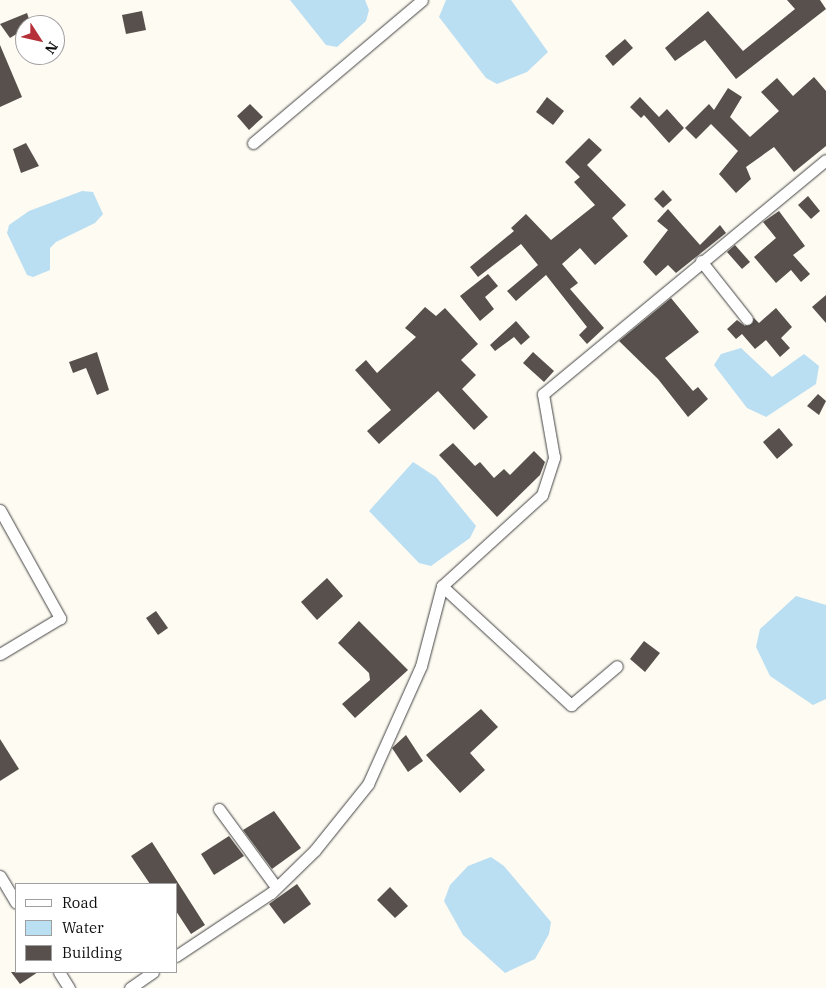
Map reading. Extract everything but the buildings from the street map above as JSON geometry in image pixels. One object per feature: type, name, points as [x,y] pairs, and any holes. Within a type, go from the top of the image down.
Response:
[{"type":"street","points":[[253,142],[422,0]]},
{"type":"street","points":[[178,955],[276,887],[315,850],[368,784],[421,666],[442,586],[542,495],[554,457],[543,394],[701,261],[826,160]]},
{"type":"street","points":[[701,261],[747,319]]},
{"type":"street","points":[[0,510],[60,618],[0,654]]},
{"type":"street","points":[[442,586],[571,705],[617,666]]},
{"type":"street","points":[[219,809],[276,887]]},
{"type":"street","points":[[0,876],[15,901]]},
{"type":"street","points":[[60,973],[69,988]]},
{"type":"street","points":[[130,988],[152,973]]},
{"type":"water","points":[[290,0],[365,0],[369,10],[366,21],[337,47],[326,45]]},
{"type":"water","points":[[446,0],[511,0],[548,52],[527,72],[497,84],[486,78],[439,17]]},
{"type":"water","points":[[82,191],[93,192],[103,214],[95,223],[56,242],[50,248],[50,270],[33,277],[27,275],[7,233],[9,225],[29,211]]},
{"type":"water","points":[[741,348],[772,377],[804,354],[819,366],[816,384],[766,417],[747,408],[714,365],[721,354]]},
{"type":"water","points":[[413,462],[436,477],[476,526],[470,538],[431,566],[419,563],[369,511]]},
{"type":"water","points":[[796,596],[826,605],[826,699],[813,705],[770,676],[756,647],[760,629]]},
{"type":"water","points":[[491,857],[504,866],[551,922],[549,934],[535,959],[505,973],[463,935],[444,901],[450,885],[468,866]]}]
